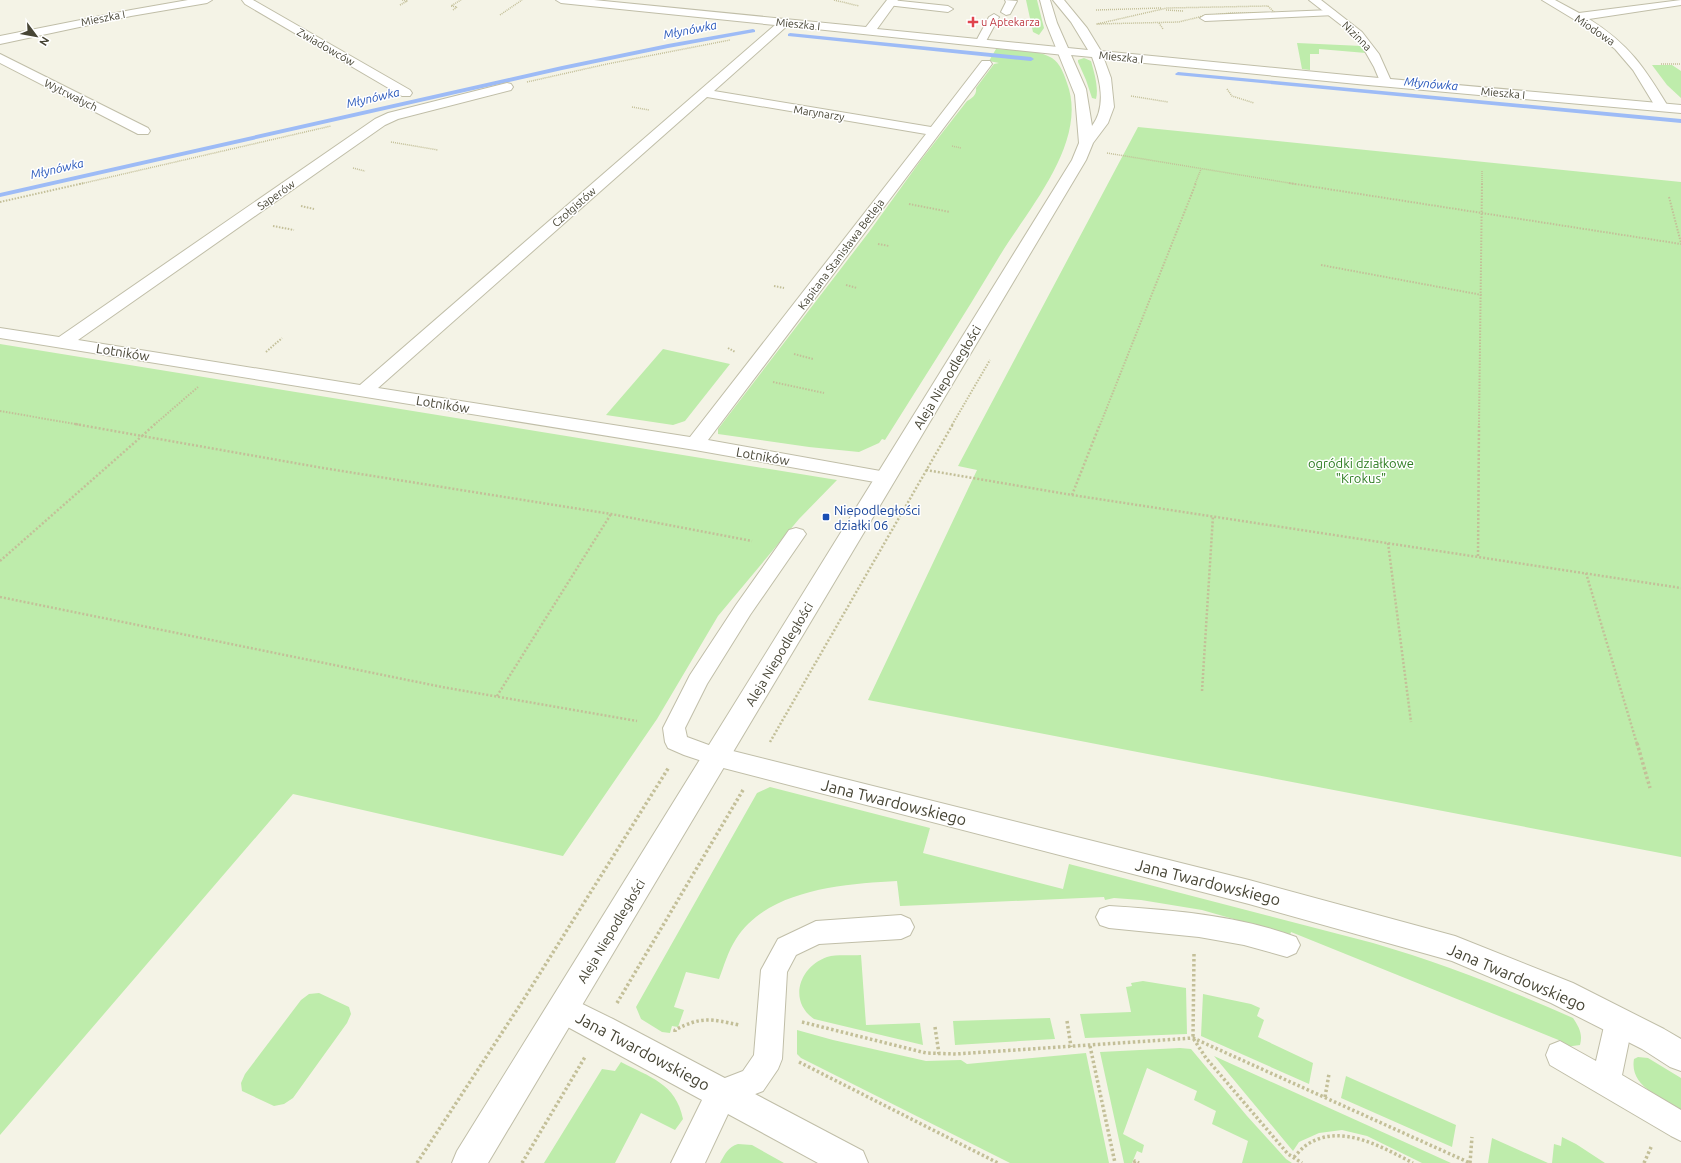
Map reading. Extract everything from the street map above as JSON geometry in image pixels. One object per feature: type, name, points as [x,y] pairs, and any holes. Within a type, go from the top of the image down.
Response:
[{"type":"street","name":"Mieszka I","points":[[0,40],[131,13],[207,0]]},
{"type":"street","name":"Zwiadowców","points":[[248,0],[249,2],[406,93]]},
{"type":"street","name":"Mieszka I","points":[[561,0],[782,25],[869,31],[1386,83],[1681,109]]},
{"type":"street","name":"Aleja Niepodległości","points":[[1045,0],[1055,32],[1080,90],[1084,108],[1086,144]]},
{"type":"street","name":"Aleja Niepodległości","points":[[469,1163],[1079,160],[1086,144],[1101,124],[1107,109],[1106,83],[1098,55],[1087,37],[1058,0]]},
{"type":"street","name":"Nizinna","points":[[1314,0],[1367,43],[1374,54],[1386,83]]},
{"type":"street","name":"Miodowa","points":[[1547,0],[1604,34],[1619,46],[1635,64],[1663,108]]},
{"type":"street","points":[[869,31],[892,2]]},
{"type":"street","points":[[1577,17],[1681,2]]},
{"type":"street","name":"Czołgistów","points":[[364,391],[782,25]]},
{"type":"street","name":"Wytrwałych","points":[[0,58],[143,131]]},
{"type":"street","name":"Kapitana Stanisława Betleja","points":[[695,444],[986,64]]},
{"type":"street","name":"Saperów","points":[[64,342],[375,125],[393,116],[507,87]]},
{"type":"street","name":"Marynarzy","points":[[703,94],[934,131]]},
{"type":"street","name":"Lotników","points":[[0,333],[64,342],[695,444],[890,471]]},
{"type":"street","name":"Jana Twardowskiego","points":[[717,757],[1249,892],[1455,949],[1562,993],[1653,1039],[1681,1056]]},
{"type":"street","name":"Jana Twardowskiego","points":[[564,1009],[851,1163]]},
{"type":"street","name":"Jana Twardowskiego","points":[[688,1163],[722,1093]]},
{"type":"lane","points":[[1006,12],[1012,1],[1010,0]]},
{"type":"lane","points":[[892,2],[948,9]]},
{"type":"lane","points":[[1204,18],[1331,13]]},
{"type":"lane","points":[[980,42],[994,17]]},
{"type":"lane","points":[[717,757],[676,742],[674,728],[698,681],[743,610],[796,534]]},
{"type":"lane","points":[[1109,917],[1158,920],[1194,925],[1256,935],[1287,945]]},
{"type":"lane","points":[[722,1093],[753,1081],[768,1059],[774,970],[787,947],[816,933],[901,927]]},
{"type":"lane","points":[[1606,1081],[1619,1022]]},
{"type":"lane","points":[[1560,1055],[1681,1126]]},
{"type":"path","points":[[400,6],[407,1],[402,0]]},
{"type":"path","points":[[452,10],[457,7],[451,6],[461,0]]},
{"type":"path","points":[[500,15],[522,0]]},
{"type":"path","points":[[834,0],[865,8]]},
{"type":"path","points":[[1090,10],[1167,8]]},
{"type":"path","points":[[1158,22],[1163,29]]},
{"type":"path","points":[[507,87],[607,64],[732,40]]},
{"type":"path","points":[[1224,84],[1232,96],[1254,103]]},
{"type":"path","points":[[1130,96],[1168,102]]},
{"type":"path","points":[[0,202],[333,126]]},
{"type":"path","points":[[358,137],[438,150]]},
{"type":"path","points":[[1103,160],[1108,152],[1201,169],[1681,244],[1669,198]]},
{"type":"path","points":[[1072,495],[1201,169]]},
{"type":"path","points":[[1478,556],[1483,213],[1482,170]]},
{"type":"path","points":[[882,199],[950,212]]},
{"type":"path","points":[[1321,265],[1482,295]]},
{"type":"path","points":[[522,1163],[756,767],[994,353]]},
{"type":"path","points":[[747,376],[824,393]]},
{"type":"path","points":[[0,561],[201,384]]},
{"type":"path","points":[[0,411],[323,468],[611,514],[752,541]]},
{"type":"path","points":[[890,471],[927,470],[1072,495],[1681,588]]},
{"type":"path","points":[[497,696],[611,514]]},
{"type":"path","points":[[1202,691],[1213,516]]},
{"type":"path","points":[[1388,543],[1411,722]]},
{"type":"path","points":[[1586,573],[1650,788]]},
{"type":"path","points":[[0,598],[497,696],[637,721]]},
{"type":"path","points":[[417,1163],[522,1002],[683,745]]},
{"type":"path","points":[[1194,953],[1193,1038],[1206,1058],[1288,1154],[1302,1163]]},
{"type":"path","points":[[671,1037],[675,1030],[694,1020],[705,1018],[749,1027],[771,1019],[792,1020],[926,1053],[939,1054],[1090,1046],[1193,1038],[1470,1163],[1472,1137]]},
{"type":"path","points":[[1067,1021],[1071,1047]]},
{"type":"path","points":[[935,1027],[939,1054]]},
{"type":"path","points":[[1090,1046],[1115,1163]]},
{"type":"path","points":[[794,1059],[998,1163]]},
{"type":"path","points":[[1325,1097],[1329,1074]]},
{"type":"path","points":[[1294,1157],[1303,1146],[1321,1138],[1343,1135],[1366,1140],[1413,1163]]},
{"type":"path","points":[[1644,1163],[1655,1140]]},
{"type":"path","points":[[1134,1163],[1135,1161],[1139,1163]]},
{"type":"green space","points":[[1026,0],[1037,0],[1044,28],[1039,35],[1033,32]]},
{"type":"green space","points":[[1297,43],[1362,46],[1366,53],[1319,49],[1319,54],[1310,54],[1310,70],[1302,69]]},
{"type":"green space","points":[[996,49],[1013,49],[1038,53],[1052,58],[1057,63],[1063,72],[1067,83],[1072,105],[1070,128],[1063,151],[1039,196],[999,257],[885,440],[882,439],[879,443],[859,452],[809,447],[718,434],[718,429],[869,232],[921,160],[967,101],[974,96],[976,88],[994,64],[999,63],[989,61]]},
{"type":"green space","points":[[1084,58],[1091,61],[1097,85],[1096,99],[1092,98],[1078,62],[1078,60]]},
{"type":"green space","points":[[1652,65],[1672,65],[1681,71],[1681,98],[1667,85]]},
{"type":"green space","name":"ogródki działkowe \"Krokus\"","points":[[1138,127],[1681,182],[1681,857],[868,700],[977,470],[958,466]]},
{"type":"green space","points":[[0,344],[837,480],[799,519],[718,616],[657,719],[563,856],[293,794],[0,1135]]},
{"type":"green space","points":[[663,349],[730,364],[685,421],[673,425],[606,415]]},
{"type":"green space","points":[[770,787],[930,828],[923,853],[1063,889],[1069,864],[1399,951],[1474,977],[1573,1018],[1580,1031],[1580,1045],[1565,1047],[1561,1041],[1291,932],[1290,935],[1202,910],[1141,900],[1114,898],[1105,900],[1104,897],[900,906],[897,881],[831,887],[787,899],[767,909],[750,922],[736,939],[728,954],[719,979],[686,972],[674,1007],[684,1010],[678,1027],[672,1026],[670,1033],[662,1032],[641,1019],[636,1007],[757,793]]},
{"type":"green space","points":[[861,955],[866,1025],[920,1023],[923,1045],[814,1019],[806,1012],[801,1003],[799,994],[800,985],[810,968],[817,962],[827,957]]},
{"type":"green space","points":[[1143,981],[1186,988],[1187,1034],[1085,1038],[1080,1014],[1131,1012],[1126,987],[1132,986],[1131,983]]},
{"type":"green space","points":[[319,993],[349,1007],[351,1014],[347,1023],[293,1098],[284,1104],[274,1106],[242,1091],[241,1083],[245,1074],[301,1000],[309,994]]},
{"type":"green space","points":[[1203,994],[1251,1004],[1260,1008],[1257,1016],[1264,1020],[1258,1037],[1313,1063],[1309,1084],[1201,1036]]},
{"type":"green space","points":[[1050,1018],[1055,1039],[955,1045],[953,1021]]},
{"type":"green space","points":[[797,1030],[833,1040],[926,1061],[961,1060],[967,1064],[1086,1053],[1109,1163],[1010,1163],[801,1058],[797,1054]]},
{"type":"green space","points":[[1180,1048],[1191,1049],[1247,1116],[1286,1159],[1292,1163],[1242,1163],[1248,1141],[1212,1124],[1216,1111],[1194,1100],[1197,1091],[1147,1068],[1123,1134],[1144,1145],[1142,1153],[1137,1151],[1132,1163],[1124,1163],[1100,1052]]},
{"type":"green space","points":[[1214,1056],[1451,1163],[1422,1163],[1367,1136],[1342,1130],[1319,1133],[1299,1142],[1293,1151]]},
{"type":"green space","points":[[1638,1057],[1648,1058],[1681,1078],[1681,1110],[1656,1096],[1642,1084],[1637,1077],[1634,1068],[1634,1059]]},
{"type":"green space","points":[[621,1062],[651,1077],[668,1089],[679,1107],[683,1119],[675,1130],[641,1113],[615,1163],[544,1163],[602,1069],[615,1071]]},
{"type":"green space","points":[[1346,1076],[1456,1125],[1452,1147],[1341,1098]]},
{"type":"green space","points":[[1562,1137],[1576,1144],[1605,1163],[1552,1163],[1554,1144],[1561,1146]]},
{"type":"green space","points":[[1492,1138],[1548,1163],[1488,1163]]},
{"type":"green space","points":[[738,1144],[752,1145],[784,1163],[720,1163],[729,1149]]},
{"type":"waterway","name":"Młynówka","points":[[0,195],[562,68],[668,46],[753,31]]},
{"type":"waterway","name":"Młynówka","points":[[790,35],[1031,59]]},
{"type":"waterway","name":"Młynówka","points":[[1178,74],[1681,121]]},
{"type":"place","name":"u Aptekarza","points":[[973,22]]},
{"type":"place","name":"Niepodległości działki 06","points":[[826,517]]}]
